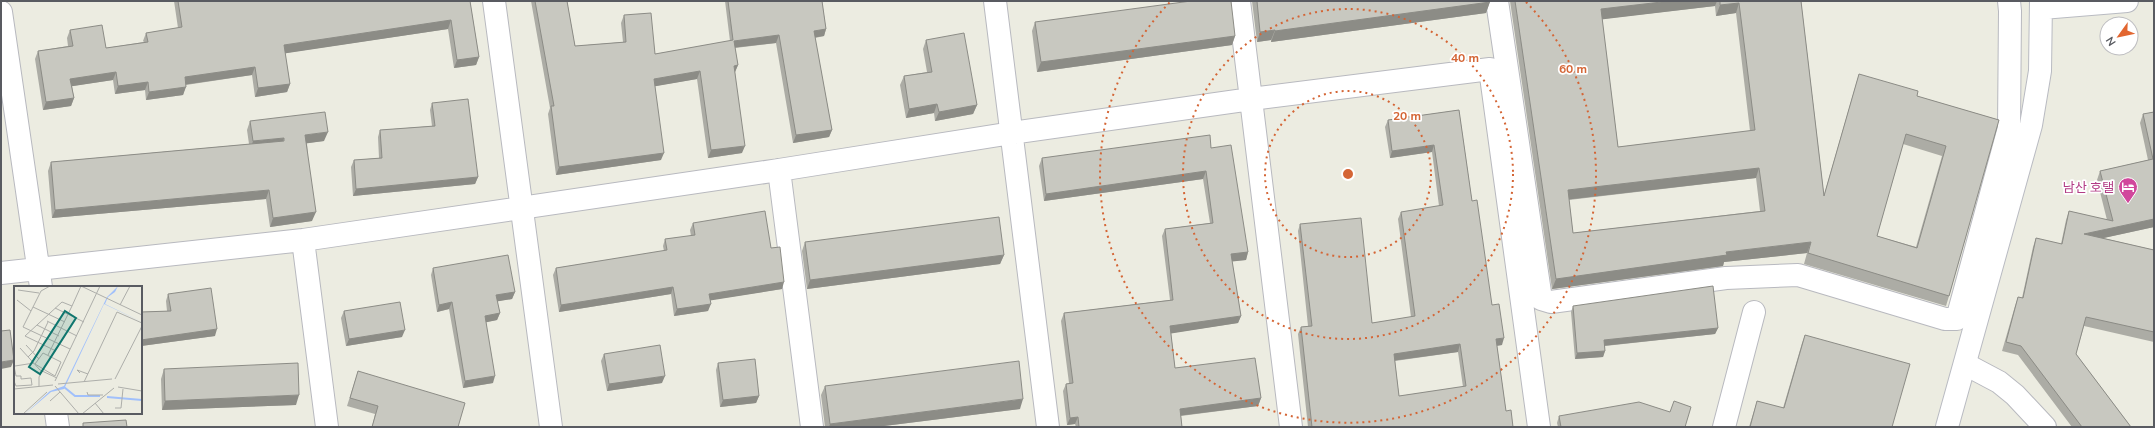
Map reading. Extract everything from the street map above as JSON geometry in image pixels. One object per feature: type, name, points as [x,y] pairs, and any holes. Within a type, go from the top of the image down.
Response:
[{"type":"street","points":[[494,1],[551,427]]},
{"type":"street","points":[[995,1],[1048,427]]},
{"type":"street","points":[[1239,1],[1291,427]]},
{"type":"street","points":[[1497,1],[1541,299],[1550,302],[1726,278],[1798,275],[1945,319],[1957,319],[2009,128],[2009,1]]},
{"type":"street","points":[[1947,427],[2031,125],[2040,71],[2042,5],[2127,1]]},
{"type":"street","points":[[1,12],[40,278]]},
{"type":"street","points":[[1,273],[40,278],[779,170],[1012,133],[1251,99],[1490,69],[1539,427]]},
{"type":"street","points":[[779,170],[812,427]]},
{"type":"street","points":[[303,240],[327,427]]},
{"type":"street","points":[[1724,427],[1754,312]]},
{"type":"street","points":[[1965,364],[2005,386],[2045,427]]},
{"type":"street","points":[[56,414],[58,427]]},
{"type":"building","points":[[178,1],[470,1],[479,57],[457,60],[451,20],[284,45],[290,84],[258,88],[255,67],[185,77],[186,87],[149,92],[148,82],[118,86],[116,72],[70,79],[74,98],[46,102],[38,51],[73,46],[70,30],[102,25],[106,48],[148,42],[146,33],[182,27]]},
{"type":"building","points":[[535,1],[567,1],[575,46],[626,42],[624,15],[651,13],[655,54],[733,40],[728,1],[822,1],[826,29],[814,31],[832,130],[796,135],[779,35],[734,41],[738,65],[734,66],[745,146],[711,150],[700,71],[654,79],[664,153],[559,167],[551,106],[554,106]]},
{"type":"building","points":[[1191,1],[1231,1],[1235,36],[1041,62],[1035,22]]},
{"type":"building","points":[[1257,1],[1490,1],[1490,2],[1260,32]]},
{"type":"building","points":[[1515,1],[1670,1],[1601,9],[1618,147],[1755,130],[1739,3],[1720,5],[1720,1],[1801,1],[1824,196],[1859,74],[1918,91],[1917,96],[1999,120],[1949,296],[1808,253],[1811,242],[1726,252],[1727,255],[1556,279]],"holes":[[[1906,134],[1946,146],[1917,248],[1877,236]],[[1759,168],[1765,211],[1573,233],[1568,190]]]},
{"type":"building","points":[[964,33],[977,105],[939,112],[937,104],[909,109],[904,76],[932,72],[926,40]]},
{"type":"building","points":[[468,99],[478,177],[356,189],[354,160],[382,158],[380,130],[435,126],[432,103]]},
{"type":"building","points":[[1459,110],[1472,201],[1477,200],[1492,305],[1499,304],[1504,338],[1496,339],[1506,411],[1511,410],[1513,427],[1312,427],[1301,327],[1312,326],[1300,224],[1361,218],[1372,323],[1415,316],[1401,212],[1443,205],[1434,145],[1392,151],[1388,120]],"holes":[[[1460,344],[1466,386],[1399,396],[1394,354]]]},
{"type":"building","points":[[325,112],[328,132],[305,135],[316,212],[273,218],[269,190],[55,210],[51,162],[284,141],[284,138],[253,141],[250,121]]},
{"type":"building","points":[[2154,112],[2154,219],[2084,234],[2154,250],[2154,332],[2086,317],[2076,354],[2131,427],[2082,427],[2021,346],[2006,342],[2018,297],[2023,298],[2036,238],[2062,244],[2069,211],[2113,221],[2100,171],[2153,159],[2143,114]]},
{"type":"building","points":[[1210,135],[1211,148],[1231,145],[1248,252],[1231,254],[1241,316],[1170,326],[1175,368],[1255,358],[1261,398],[1180,409],[1182,427],[1079,427],[1078,417],[1070,418],[1066,384],[1073,383],[1064,313],[1173,300],[1165,229],[1213,223],[1206,171],[1046,194],[1042,158]]},
{"type":"building","points":[[765,211],[771,248],[780,247],[784,282],[709,294],[711,304],[677,309],[673,287],[561,305],[556,268],[667,250],[665,239],[695,235],[693,223]]},
{"type":"building","points":[[999,217],[1004,255],[810,280],[805,242]]},
{"type":"building","points":[[508,255],[515,292],[496,295],[500,313],[485,316],[495,376],[465,381],[452,302],[439,305],[433,268]]},
{"type":"building","points":[[1713,286],[1718,328],[1604,340],[1605,351],[1577,353],[1573,306]]},
{"type":"building","points":[[211,288],[217,329],[142,340],[142,312],[171,311],[168,294]]},
{"type":"building","points":[[400,302],[405,330],[349,339],[344,311]]},
{"type":"building","points":[[10,330],[14,360],[1,362],[1,331]]},
{"type":"building","points":[[1805,335],[1910,364],[1892,427],[1750,427],[1757,401],[1784,408]]},
{"type":"building","points":[[660,345],[665,376],[609,384],[604,354]]},
{"type":"building","points":[[755,359],[759,396],[723,400],[718,363]]},
{"type":"building","points":[[1019,361],[1023,399],[830,424],[825,386]]},
{"type":"building","points":[[298,363],[299,395],[165,401],[164,369]]},
{"type":"building","points":[[358,371],[465,403],[458,427],[372,427],[378,406],[350,398]]},
{"type":"building","points":[[1674,401],[1691,407],[1685,427],[1561,427],[1559,416],[1639,402],[1670,412]]},
{"type":"building","points":[[126,420],[127,427],[83,427],[83,423]]},
{"type":"place","name":"남산 호탤","points":[[2128,204]]}]
